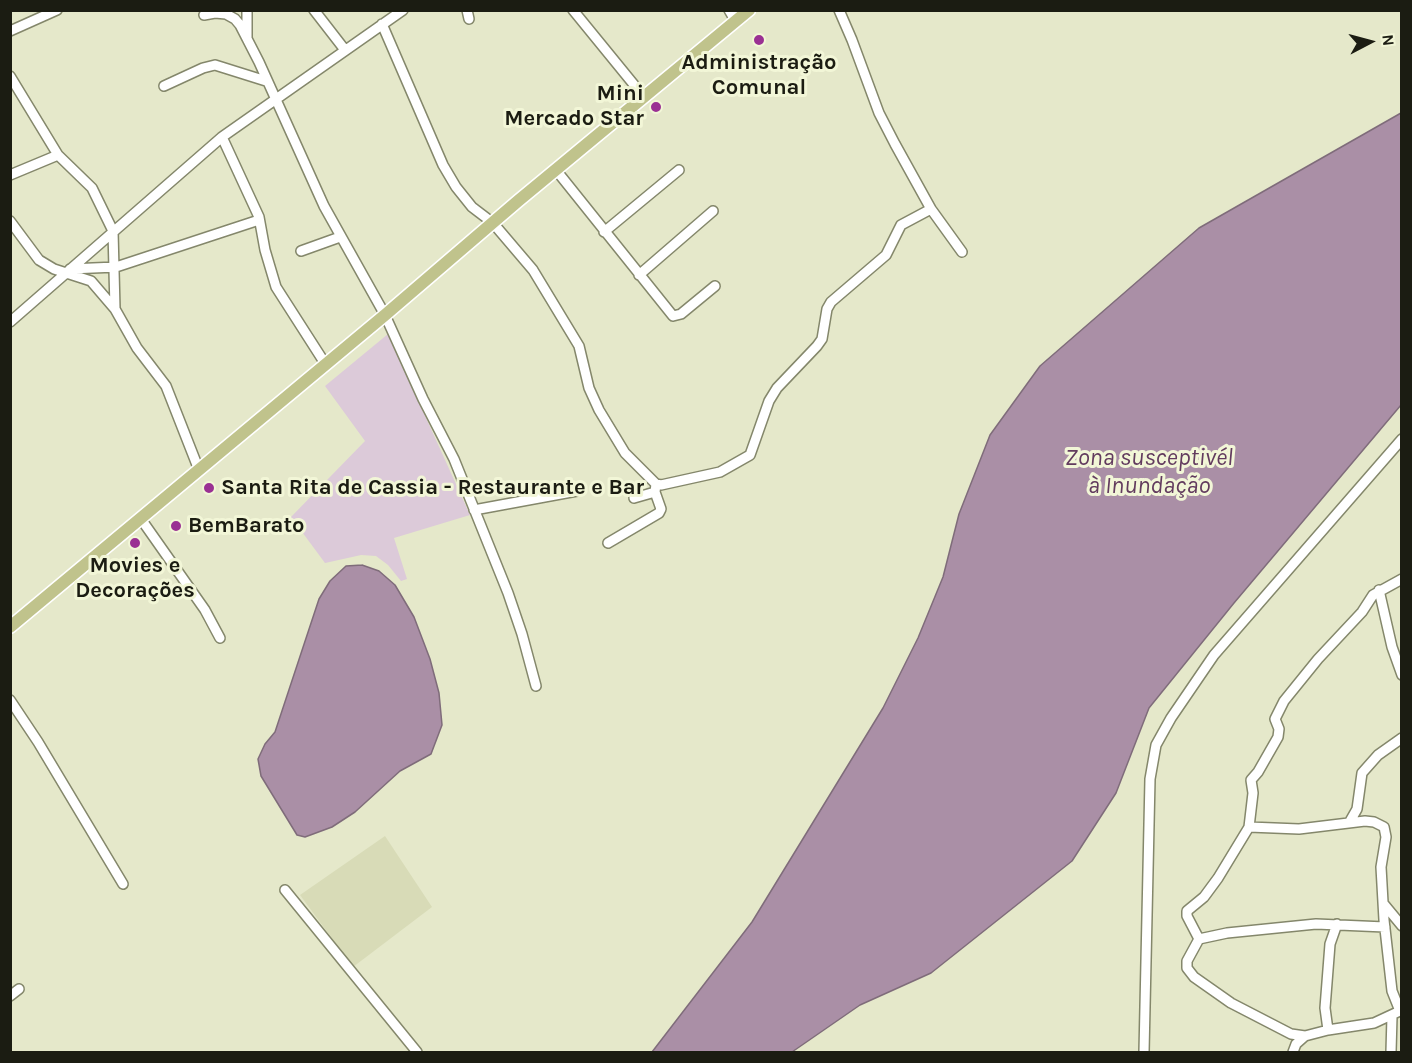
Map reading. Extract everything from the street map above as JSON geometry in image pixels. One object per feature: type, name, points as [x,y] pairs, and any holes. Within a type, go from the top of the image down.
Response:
[{"type":"main road","points":[[10,627],[749,10]]},
{"type":"street","points":[[10,31],[57,10]]},
{"type":"street","points":[[247,10],[247,42]]},
{"type":"street","points":[[314,10],[345,50]]},
{"type":"street","points":[[10,322],[222,137],[403,10]]},
{"type":"street","points":[[573,10],[644,97]]},
{"type":"street","points":[[729,10],[736,22]]},
{"type":"street","points":[[839,10],[879,113],[931,209],[962,252]]},
{"type":"street","points":[[204,15],[226,14],[235,19],[276,99],[340,237],[385,315],[423,399],[454,459],[515,613],[537,686]]},
{"type":"street","points":[[382,24],[443,165],[469,204],[493,223],[531,267],[582,352],[589,388],[599,410],[621,447],[655,488],[661,509],[659,513],[608,543]]},
{"type":"street","points":[[164,86],[215,65],[266,81]]},
{"type":"street","points":[[10,76],[58,155],[92,188],[113,231],[116,267],[115,309]]},
{"type":"street","points":[[222,137],[259,220],[276,287],[326,364]]},
{"type":"street","points":[[10,175],[58,155]]},
{"type":"street","points":[[556,170],[673,316],[681,314],[715,285]]},
{"type":"street","points":[[604,232],[679,170]]},
{"type":"street","points":[[634,498],[661,485],[720,472],[750,455],[769,401],[777,388],[822,339],[827,309],[831,302],[886,255],[901,225],[931,209]]},
{"type":"street","points":[[639,275],[713,211]]},
{"type":"street","points":[[10,220],[39,260],[54,269],[69,270],[116,267],[259,220]]},
{"type":"street","points":[[301,251],[340,237]]},
{"type":"street","points":[[69,270],[92,281],[115,309],[137,348],[166,386],[199,470]]},
{"type":"street","points":[[1144,1053],[1150,779],[1156,745],[1171,718],[1214,655],[1401,439]]},
{"type":"street","points":[[474,510],[577,491]]},
{"type":"street","points":[[141,519],[205,610],[220,638]]},
{"type":"street","points":[[1199,939],[1187,916],[1187,911],[1204,897],[1249,827],[1251,780],[1278,737],[1277,714],[1284,701],[1373,595],[1401,579]]},
{"type":"street","points":[[1379,590],[1401,675]]},
{"type":"street","points":[[10,700],[39,742],[123,884]]},
{"type":"street","points":[[1348,823],[1357,809],[1362,773],[1378,755],[1401,738]]},
{"type":"street","points":[[1357,809],[1365,821]]},
{"type":"street","points":[[1249,827],[1299,829],[1365,821],[1380,824],[1386,832],[1381,859],[1383,903],[1392,991],[1398,1012],[1391,1053]]},
{"type":"street","points":[[285,890],[417,1053]]},
{"type":"street","points":[[1383,903],[1401,926]]},
{"type":"street","points":[[1385,927],[1316,924],[1227,933],[1199,939],[1187,961],[1187,968],[1194,977],[1216,993],[1291,1034],[1305,1036],[1374,1023],[1398,1012]]},
{"type":"street","points":[[1328,1030],[1325,1008],[1330,944],[1337,924]]},
{"type":"street","points":[[10,996],[19,989]]},
{"type":"street","points":[[1293,1053],[1296,1044],[1305,1036]]},
{"type":"shaded area","points":[[388,334],[470,515],[394,538],[407,579],[401,581],[388,565],[376,556],[361,555],[325,563],[291,517],[365,441],[325,386]]},
{"type":"shaded area","points":[[385,836],[432,907],[353,967],[300,895]]},
{"type":"water","name":"Zona susceptivél à Inundação","points":[[1401,113],[1401,405],[1149,708],[1116,793],[1072,861],[931,973],[860,1005],[792,1052],[652,1052],[752,922],[883,708],[918,638],[943,577],[959,514],[990,435],[1040,366],[1199,228]]},
{"type":"water","points":[[362,565],[379,571],[395,585],[414,617],[430,659],[439,693],[442,725],[431,754],[400,771],[355,812],[332,827],[305,837],[297,835],[261,776],[258,759],[265,744],[275,732],[319,599],[330,581],[346,566]]},
{"type":"place","name":"Administração Comunal","points":[[759,40]]},
{"type":"place","name":"Mini Mercado Star","points":[[656,107]]},
{"type":"place","name":"Santa Rita de Cassia - Restaurante e Bar","points":[[209,488]]},
{"type":"place","name":"BemBarato","points":[[176,526]]},
{"type":"place","name":"Movies e Decorações","points":[[135,543]]}]
